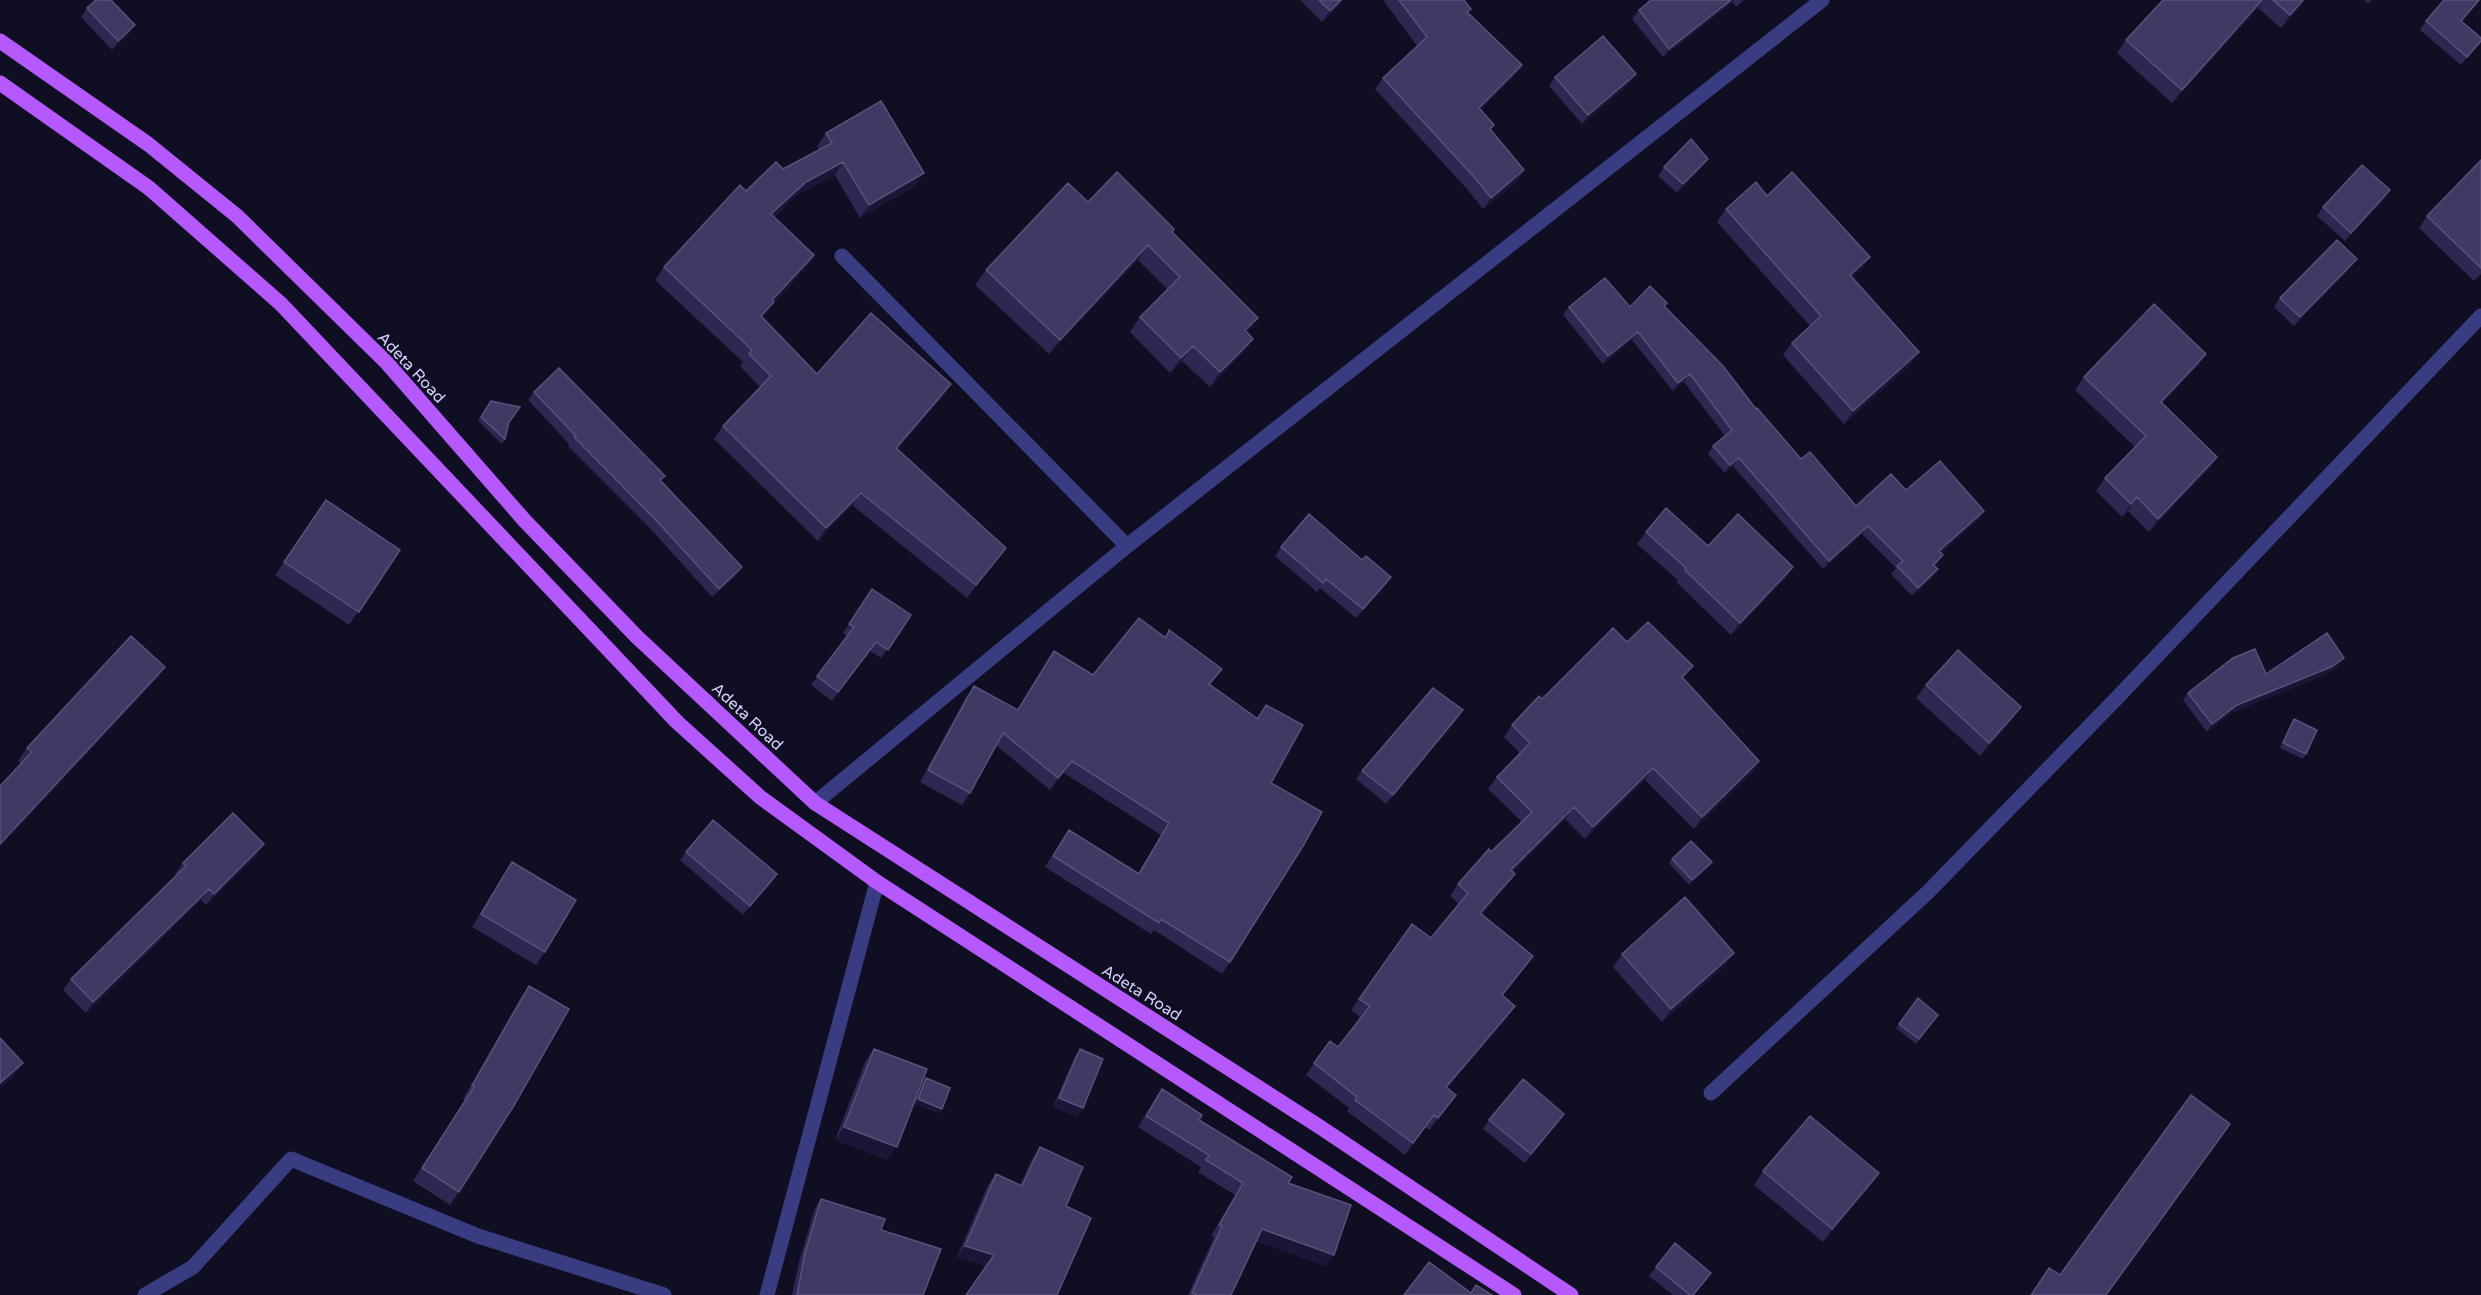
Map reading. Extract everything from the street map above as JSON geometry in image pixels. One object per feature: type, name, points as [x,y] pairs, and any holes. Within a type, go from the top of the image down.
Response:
[{"type":"main road","name":"Adeta Road","points":[[0,41],[148,144],[237,216],[387,363],[525,521],[637,637],[815,803],[1320,1127],[1571,1295]]},
{"type":"main road","points":[[0,83],[149,188],[281,304],[676,722],[760,796],[877,882],[1514,1295]]},
{"type":"street","points":[[815,803],[1127,546],[1821,0]]},
{"type":"street","points":[[842,256],[1127,546]]},
{"type":"street","points":[[1711,1093],[1928,892],[2114,701],[2481,316]]},
{"type":"street","points":[[766,1295],[877,882]]},
{"type":"street","points":[[144,1295],[193,1267],[291,1159],[478,1236],[664,1295]]},
{"type":"building","points":[[96,0],[111,0],[135,25],[118,41],[87,8]]},
{"type":"building","points":[[1319,0],[1341,0],[1330,11]]},
{"type":"building","points":[[1399,0],[1464,0],[1471,9],[1467,12],[1522,65],[1479,108],[1494,125],[1490,129],[1524,170],[1491,198],[1383,78],[1427,37]]},
{"type":"building","points":[[1651,0],[1731,0],[1669,49],[1639,10]]},
{"type":"building","points":[[2163,0],[2262,0],[2182,90],[2126,40]]},
{"type":"building","points":[[2273,0],[2303,0],[2290,15]]},
{"type":"building","points":[[2444,0],[2479,0],[2461,21],[2481,38],[2467,57],[2426,21]]},
{"type":"building","points":[[1603,36],[1636,74],[1588,115],[1555,77]]},
{"type":"building","points":[[881,101],[924,173],[869,205],[843,162],[806,182],[771,214],[814,255],[772,300],[774,302],[761,316],[817,374],[871,313],[951,384],[896,448],[1006,548],[976,585],[861,493],[826,528],[723,426],[771,376],[749,354],[752,350],[664,267],[740,185],[746,191],[776,162],[783,169],[832,143],[826,133]]},
{"type":"building","points":[[1691,139],[1708,159],[1683,184],[1664,167]]},
{"type":"building","points":[[2481,160],[2481,268],[2427,216]]},
{"type":"building","points":[[2362,165],[2390,190],[2351,233],[2323,207]]},
{"type":"building","points":[[1117,172],[1174,229],[1172,232],[1258,318],[1245,330],[1253,339],[1220,372],[1193,346],[1181,358],[1140,317],[1180,277],[1148,245],[1060,340],[986,270],[1068,183],[1088,202]]},
{"type":"building","points":[[1792,172],[1870,257],[1850,275],[1919,352],[1853,411],[1792,343],[1821,316],[1726,209],[1756,182],[1767,196]]},
{"type":"building","points":[[2337,240],[2357,259],[2300,317],[2280,298]]},
{"type":"building","points":[[1605,278],[1630,307],[1650,286],[1667,303],[1664,306],[1723,366],[1756,409],[1801,459],[1810,452],[1856,506],[1891,474],[1906,490],[1940,461],[1984,511],[1939,551],[1943,555],[1933,565],[1938,569],[1918,588],[1897,566],[1903,561],[1868,526],[1829,561],[1739,458],[1730,465],[1713,446],[1732,430],[1690,374],[1678,383],[1638,332],[1608,356],[1569,307]]},
{"type":"building","points":[[2154,304],[2206,354],[2161,402],[2217,457],[2158,519],[2137,497],[2131,504],[2105,478],[2146,436],[2084,377]]},
{"type":"building","points":[[559,368],[665,476],[660,480],[742,567],[719,589],[534,392]]},
{"type":"building","points":[[491,401],[520,407],[509,422],[505,439],[481,417]]},
{"type":"building","points":[[326,500],[400,550],[359,612],[284,562]]},
{"type":"building","points":[[1666,508],[1708,546],[1738,514],[1793,567],[1740,623],[1685,570],[1686,568],[1646,532]]},
{"type":"building","points":[[1309,514],[1362,560],[1366,556],[1391,577],[1363,609],[1326,579],[1323,583],[1281,547]]},
{"type":"building","points":[[872,589],[911,615],[888,650],[876,642],[838,692],[817,676],[854,627],[849,624]]},
{"type":"building","points":[[1139,618],[1166,638],[1169,630],[1222,669],[1209,684],[1258,719],[1266,705],[1303,725],[1271,783],[1322,812],[1230,962],[1161,919],[1159,923],[1053,856],[1069,830],[1139,874],[1169,823],[1072,761],[1058,778],[1003,733],[970,793],[928,770],[974,686],[1018,710],[1054,651],[1093,675]]},
{"type":"building","points":[[1648,622],[1693,666],[1682,677],[1759,761],[1702,817],[1653,768],[1593,827],[1574,807],[1511,870],[1515,874],[1480,913],[1533,956],[1502,995],[1515,1006],[1446,1087],[1456,1095],[1438,1118],[1434,1115],[1413,1143],[1355,1100],[1357,1097],[1314,1063],[1330,1041],[1338,1047],[1370,1006],[1359,999],[1412,924],[1431,938],[1468,893],[1458,884],[1489,849],[1491,852],[1532,812],[1497,777],[1530,743],[1512,725],[1539,696],[1542,699],[1613,628],[1627,642]]},
{"type":"building","points":[[2327,633],[2344,658],[2331,667],[2237,705],[2212,724],[2188,693],[2233,658],[2255,649],[2266,674]]},
{"type":"building","points":[[131,636],[165,667],[0,844],[0,786],[32,752],[27,748]]},
{"type":"building","points":[[1958,650],[2021,707],[1989,743],[1926,685]]},
{"type":"building","points":[[1433,688],[1463,710],[1393,795],[1362,771]]},
{"type":"building","points":[[2294,719],[2317,730],[2306,754],[2283,743]]},
{"type":"building","points":[[233,813],[264,844],[214,894],[209,889],[93,1002],[71,979],[186,866],[183,863]]},
{"type":"building","points":[[713,820],[777,874],[750,906],[686,852]]},
{"type":"building","points":[[1691,841],[1712,862],[1692,880],[1672,859]]},
{"type":"building","points":[[512,862],[576,900],[545,952],[481,914]]},
{"type":"building","points":[[1685,897],[1734,953],[1671,1009],[1622,954]]},
{"type":"building","points":[[529,986],[569,1009],[513,1107],[459,1192],[422,1168],[474,1087],[472,1086]]},
{"type":"building","points":[[1918,998],[1938,1015],[1919,1039],[1899,1024]]},
{"type":"building","points":[[0,1038],[23,1063],[0,1083]]},
{"type":"building","points":[[874,1049],[927,1069],[897,1147],[844,1127]]},
{"type":"building","points":[[1080,1049],[1103,1059],[1083,1108],[1059,1098]]},
{"type":"building","points":[[926,1078],[950,1088],[942,1109],[918,1099]]},
{"type":"building","points":[[1523,1079],[1564,1114],[1531,1154],[1489,1120]]},
{"type":"building","points":[[1162,1089],[1202,1115],[1199,1120],[1292,1177],[1288,1183],[1351,1205],[1334,1255],[1262,1229],[1231,1295],[1192,1293],[1222,1226],[1219,1225],[1243,1183],[1206,1160],[1209,1155],[1146,1116]]},
{"type":"building","points":[[2191,1095],[2230,1124],[2106,1295],[2031,1295],[2049,1268],[2060,1275]]},
{"type":"building","points":[[1810,1116],[1879,1173],[1832,1229],[1763,1171]]},
{"type":"building","points":[[1040,1147],[1083,1167],[1066,1206],[1091,1218],[1057,1295],[966,1295],[994,1255],[965,1246],[996,1174],[1022,1186]]},
{"type":"building","points":[[821,1199],[885,1219],[881,1230],[941,1249],[923,1295],[797,1295],[805,1253]]},
{"type":"building","points":[[1675,1243],[1711,1273],[1693,1295],[1690,1295],[1656,1267]]},
{"type":"building","points":[[1429,1262],[1471,1293],[1476,1285],[1492,1295],[1404,1295]]}]
